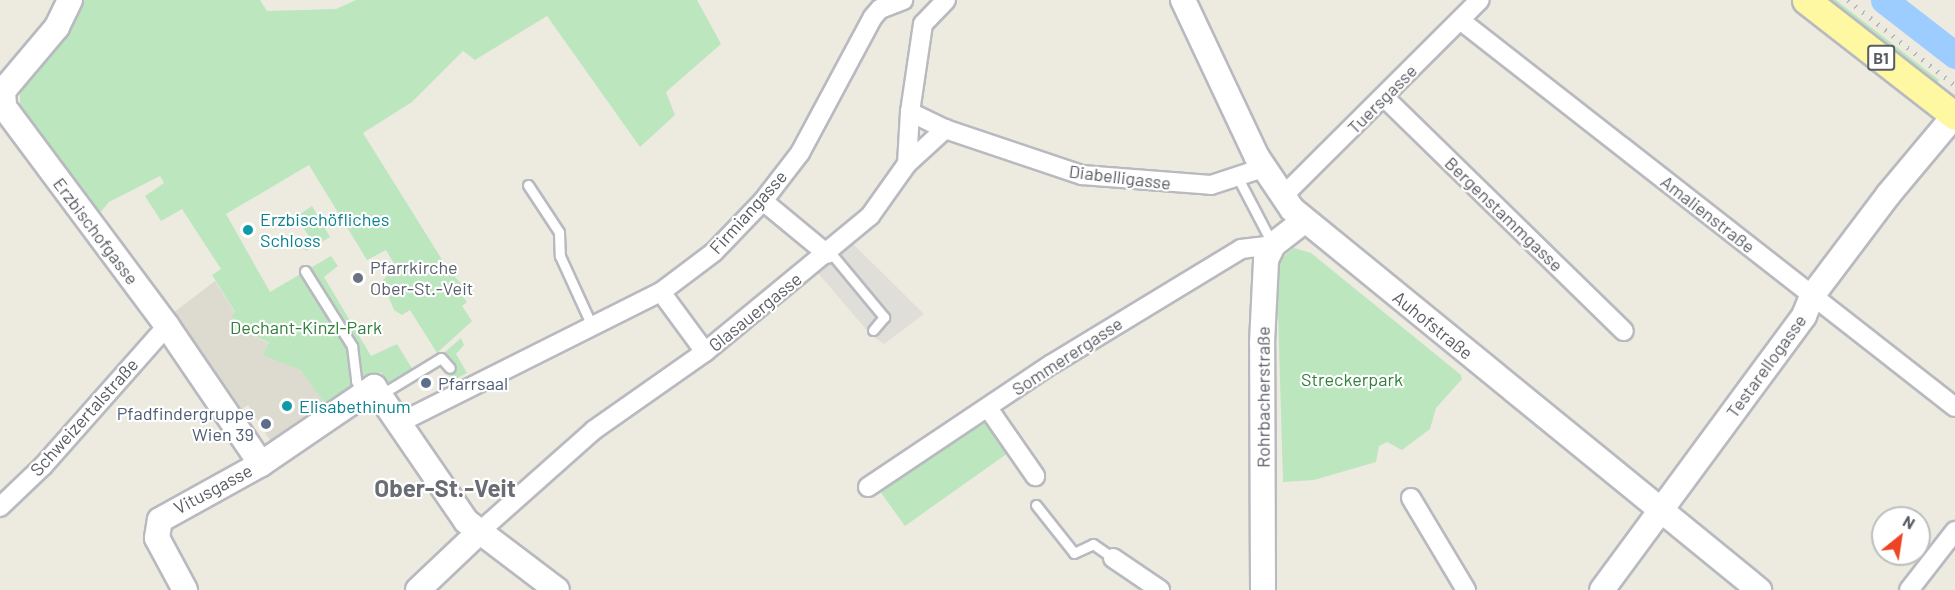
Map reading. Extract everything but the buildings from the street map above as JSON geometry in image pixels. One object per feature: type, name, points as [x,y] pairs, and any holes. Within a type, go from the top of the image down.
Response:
[{"type":"main road","name":"B1","points":[[1806,0],[1955,116]]},
{"type":"street","name":"Erzbischofgasse","points":[[70,0],[44,45],[2,91],[4,107],[167,326],[261,464]]},
{"type":"street","points":[[904,0],[919,10],[923,24],[910,112],[907,164]]},
{"type":"street","name":"Firmiangasse","points":[[399,423],[661,292],[714,252],[763,201],[800,153],[873,17],[880,9],[904,0]]},
{"type":"street","points":[[923,24],[946,0]]},
{"type":"street","name":"Auhofstraße","points":[[1183,0],[1263,168],[1282,197],[1304,220],[1759,590]]},
{"type":"street","name":"Tuersgasse","points":[[1282,197],[1480,0]]},
{"type":"street","name":"Amalienstraße","points":[[1460,20],[1955,407]]},
{"type":"street","name":"Bergenstammgasse","points":[[1384,97],[1624,331]]},
{"type":"street","name":"Diabelligasse","points":[[910,112],[945,129],[1082,175],[1184,186],[1238,178],[1263,168]]},
{"type":"street","name":"Testarellogasse","points":[[1602,590],[1804,316],[1812,296],[1888,195],[1955,116]]},
{"type":"street","points":[[907,164],[945,129]]},
{"type":"street","name":"Glasauergasse","points":[[478,533],[594,430],[705,352],[828,253],[870,216],[907,164]]},
{"type":"street","points":[[763,201],[828,253]]},
{"type":"street","points":[[1273,245],[1304,220]]},
{"type":"street","name":"Sommerergasse","points":[[868,487],[988,408],[1240,249],[1273,245]]},
{"type":"street","name":"Rohrbacherstraße","points":[[1263,590],[1262,314],[1266,260],[1273,245]]},
{"type":"street","points":[[661,292],[705,352]]},
{"type":"street","name":"Schweizertalstraße","points":[[0,507],[43,466],[167,326]]},
{"type":"street","points":[[372,392],[399,423],[460,514],[478,533],[557,590]]},
{"type":"street","name":"Vitusgasse","points":[[185,590],[158,538],[160,520],[261,464],[372,392]]},
{"type":"street","points":[[988,408],[1035,476]]},
{"type":"street","points":[[1411,498],[1466,590]]},
{"type":"street","points":[[1909,590],[1955,531]]},
{"type":"street","points":[[418,590],[478,533]]},
{"type":"street","points":[[1113,558],[1160,590]]},
{"type":"lane","points":[[1238,178],[1273,245]]},
{"type":"lane","points":[[528,185],[559,232],[561,256],[591,326]]},
{"type":"lane","points":[[828,253],[884,317],[873,330]]},
{"type":"lane","points":[[305,271],[352,346],[356,381],[372,392],[441,358],[450,368]]},
{"type":"lane","points":[[1036,504],[1074,553],[1093,544],[1113,558]]},
{"type":"shaded area","points":[[853,244],[924,314],[884,344],[870,334],[818,273]]},
{"type":"shaded area","name":"Elisabethinum","points":[[215,281],[235,313],[231,316],[245,330],[269,344],[301,369],[326,406],[271,442],[248,405],[238,412],[173,313]]},
{"type":"green space","name":"Dechant-Kinzl-Park","points":[[80,0],[260,0],[267,11],[336,9],[356,0],[697,0],[721,44],[666,92],[675,115],[640,147],[547,16],[475,60],[463,51],[412,102],[363,133],[446,266],[467,291],[462,295],[467,302],[462,306],[472,321],[437,353],[410,310],[402,315],[394,310],[382,281],[396,267],[386,250],[367,260],[309,165],[226,214],[270,292],[331,256],[338,266],[324,277],[371,356],[397,344],[413,370],[389,383],[381,372],[326,406],[301,370],[263,355],[269,343],[245,330],[231,316],[235,312],[212,275],[221,269],[182,209],[161,221],[145,196],[164,183],[160,176],[109,202],[99,214],[20,104],[20,90],[50,53]]},
{"type":"green space","points":[[1828,0],[1836,0],[1939,80],[1937,84]]},
{"type":"green space","points":[[312,206],[330,237],[306,251],[302,246],[309,236],[299,222],[291,227],[288,222]]},
{"type":"green space","name":"Streckerpark","points":[[1294,248],[1311,253],[1461,375],[1462,379],[1436,408],[1430,429],[1402,450],[1387,442],[1379,446],[1376,462],[1314,480],[1283,482],[1277,277],[1278,261]]},
{"type":"green space","points":[[461,338],[464,345],[456,354],[467,373],[452,381],[447,372],[454,368],[445,352]]},
{"type":"green space","points":[[984,418],[1008,453],[905,526],[879,490]]},
{"type":"waterway","points":[[1884,0],[1955,55]]},
{"type":"railway","points":[[1848,0],[1955,85]]},
{"type":"place","name":"Erzbischöfliches Schloss","points":[[248,230]]},
{"type":"place","name":"Pfarrkirche Ober-St.-Veit","points":[[358,278]]},
{"type":"place","name":"Pfarrsaal","points":[[426,383]]},
{"type":"place","name":"Elisabethinum","points":[[287,406]]},
{"type":"place","name":"Pfadfindergruppe Wien 39","points":[[266,424]]},
{"type":"district","name":"Ober-St.-Veit","points":[[445,488]]}]
